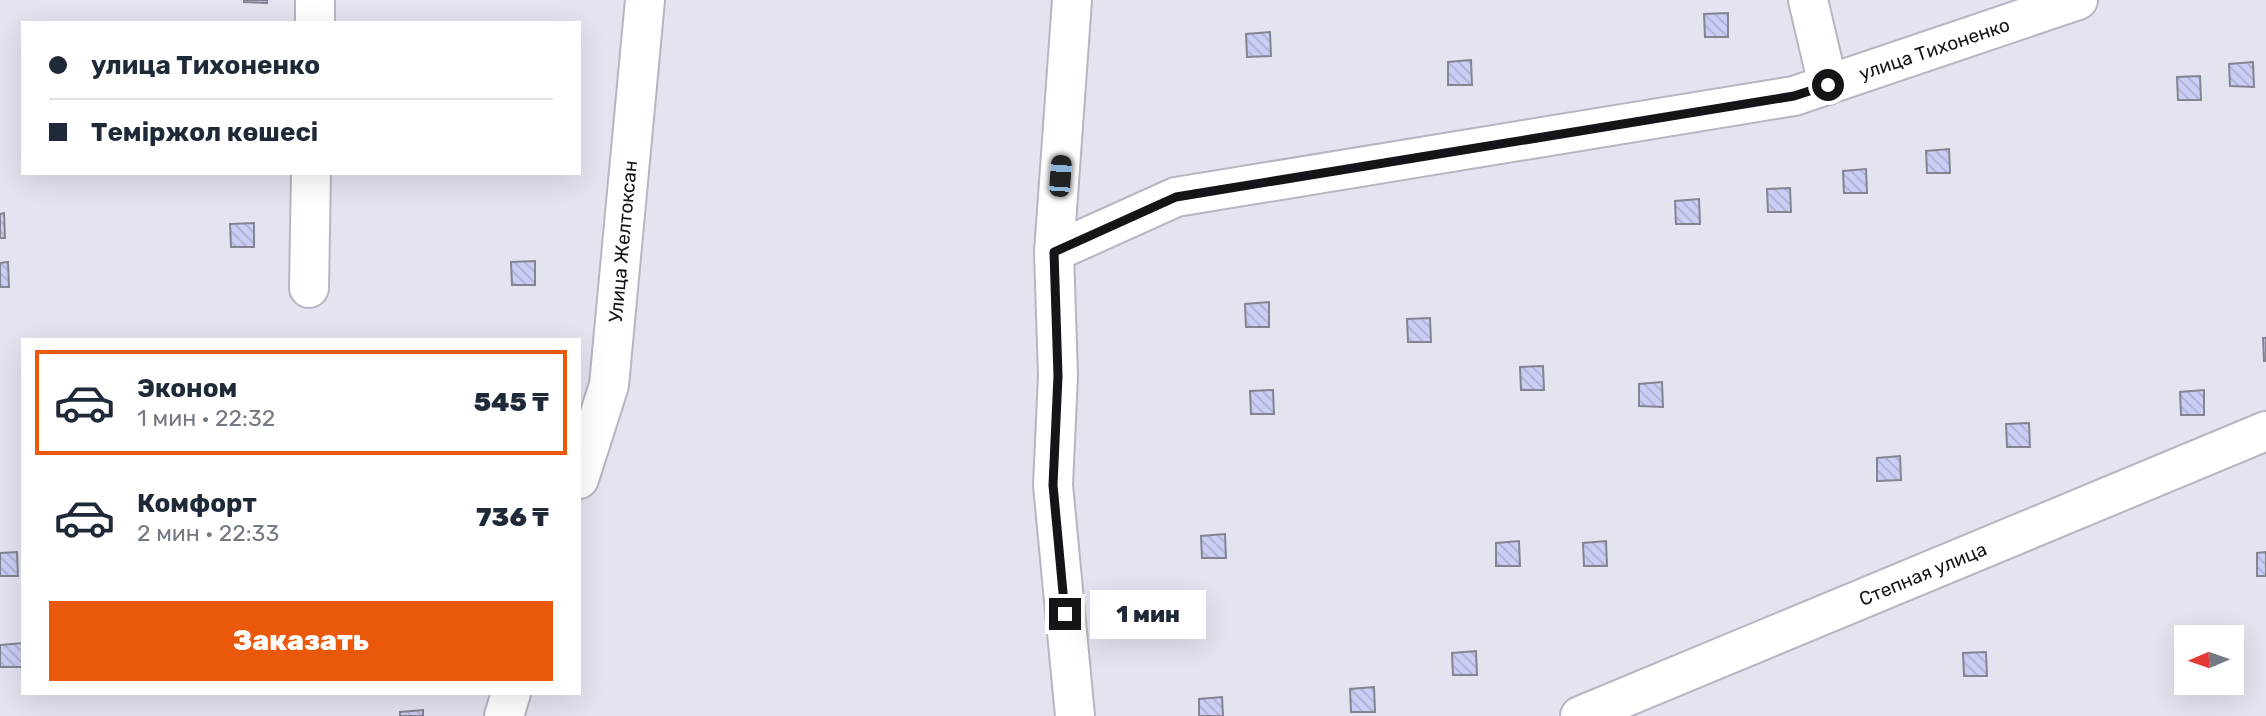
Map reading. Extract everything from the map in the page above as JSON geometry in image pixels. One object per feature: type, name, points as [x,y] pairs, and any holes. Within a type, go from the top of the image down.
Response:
[{"type":"street","points":[[315,0],[315,21]]},
{"type":"street","name":"Улица Желтоксан","points":[[581,473],[609,385],[645,0]]},
{"type":"street","points":[[1072,0],[1054,252],[1058,376],[1053,485],[1074,716]]},
{"type":"street","points":[[1808,0],[1828,85]]},
{"type":"street","name":"улица Тихоненко","points":[[1054,252],[1176,197],[1794,96],[2078,0]]},
{"type":"street","points":[[309,288],[311,175]]},
{"type":"street","name":"Степная улица","points":[[1580,716],[2266,431]]},
{"type":"street","points":[[504,716],[510,695]]},
{"type":"building","points":[[267,0],[267,3],[244,2]]},
{"type":"building","points":[[1728,13],[1728,37],[1705,37],[1704,14]]},
{"type":"building","points":[[1270,32],[1271,56],[1247,57],[1246,34]]},
{"type":"building","points":[[1471,60],[1472,85],[1448,85],[1448,62]]},
{"type":"building","points":[[2253,62],[2254,87],[2230,86],[2229,64]]},
{"type":"building","points":[[2200,76],[2201,100],[2178,100],[2177,77]]},
{"type":"building","points":[[1949,149],[1950,173],[1927,173],[1926,151]]},
{"type":"building","points":[[1866,169],[1867,193],[1844,193],[1843,171]]},
{"type":"building","points":[[1790,188],[1791,212],[1768,212],[1767,189]]},
{"type":"building","points":[[1699,199],[1700,224],[1676,224],[1675,201]]},
{"type":"building","points":[[4,213],[5,238],[0,238],[0,214]]},
{"type":"building","points":[[254,223],[254,247],[231,247],[230,224]]},
{"type":"building","points":[[535,261],[535,285],[512,285],[511,262]]},
{"type":"building","points":[[8,262],[9,287],[0,287],[0,263]]},
{"type":"building","points":[[1269,302],[1269,327],[1246,327],[1245,304]]},
{"type":"building","points":[[1430,318],[1431,342],[1408,342],[1407,319]]},
{"type":"building","points":[[2263,338],[2266,338],[2266,361],[2264,361]]},
{"type":"building","points":[[1543,366],[1544,390],[1521,390],[1520,367]]},
{"type":"building","points":[[1662,382],[1663,407],[1639,406],[1639,384]]},
{"type":"building","points":[[1273,390],[1274,414],[1251,414],[1250,391]]},
{"type":"building","points":[[2204,390],[2204,415],[2181,415],[2180,392]]},
{"type":"building","points":[[2029,423],[2030,447],[2007,447],[2006,424]]},
{"type":"building","points":[[1900,456],[1901,480],[1877,481],[1877,458]]},
{"type":"building","points":[[1225,534],[1226,558],[1202,558],[1201,536]]},
{"type":"building","points":[[1519,541],[1520,566],[1496,566],[1496,543]]},
{"type":"building","points":[[1606,541],[1607,566],[1584,566],[1583,543]]},
{"type":"building","points":[[17,552],[18,576],[0,576],[0,553]]},
{"type":"building","points":[[2266,552],[2266,576],[2257,576],[2257,553]]},
{"type":"building","points":[[21,643],[21,667],[0,667],[0,645]]},
{"type":"building","points":[[1476,651],[1477,675],[1453,675],[1452,653]]},
{"type":"building","points":[[1986,652],[1987,676],[1964,676],[1963,653]]},
{"type":"building","points":[[1374,687],[1375,712],[1351,712],[1350,689]]},
{"type":"building","points":[[1222,697],[1223,716],[1199,716],[1199,699]]},
{"type":"building","points":[[423,710],[423,716],[400,716],[400,712]]},
{"type":"route","points":[[1065,614],[1053,485],[1058,376],[1054,252],[1176,197],[1794,96],[1828,85]]}]
